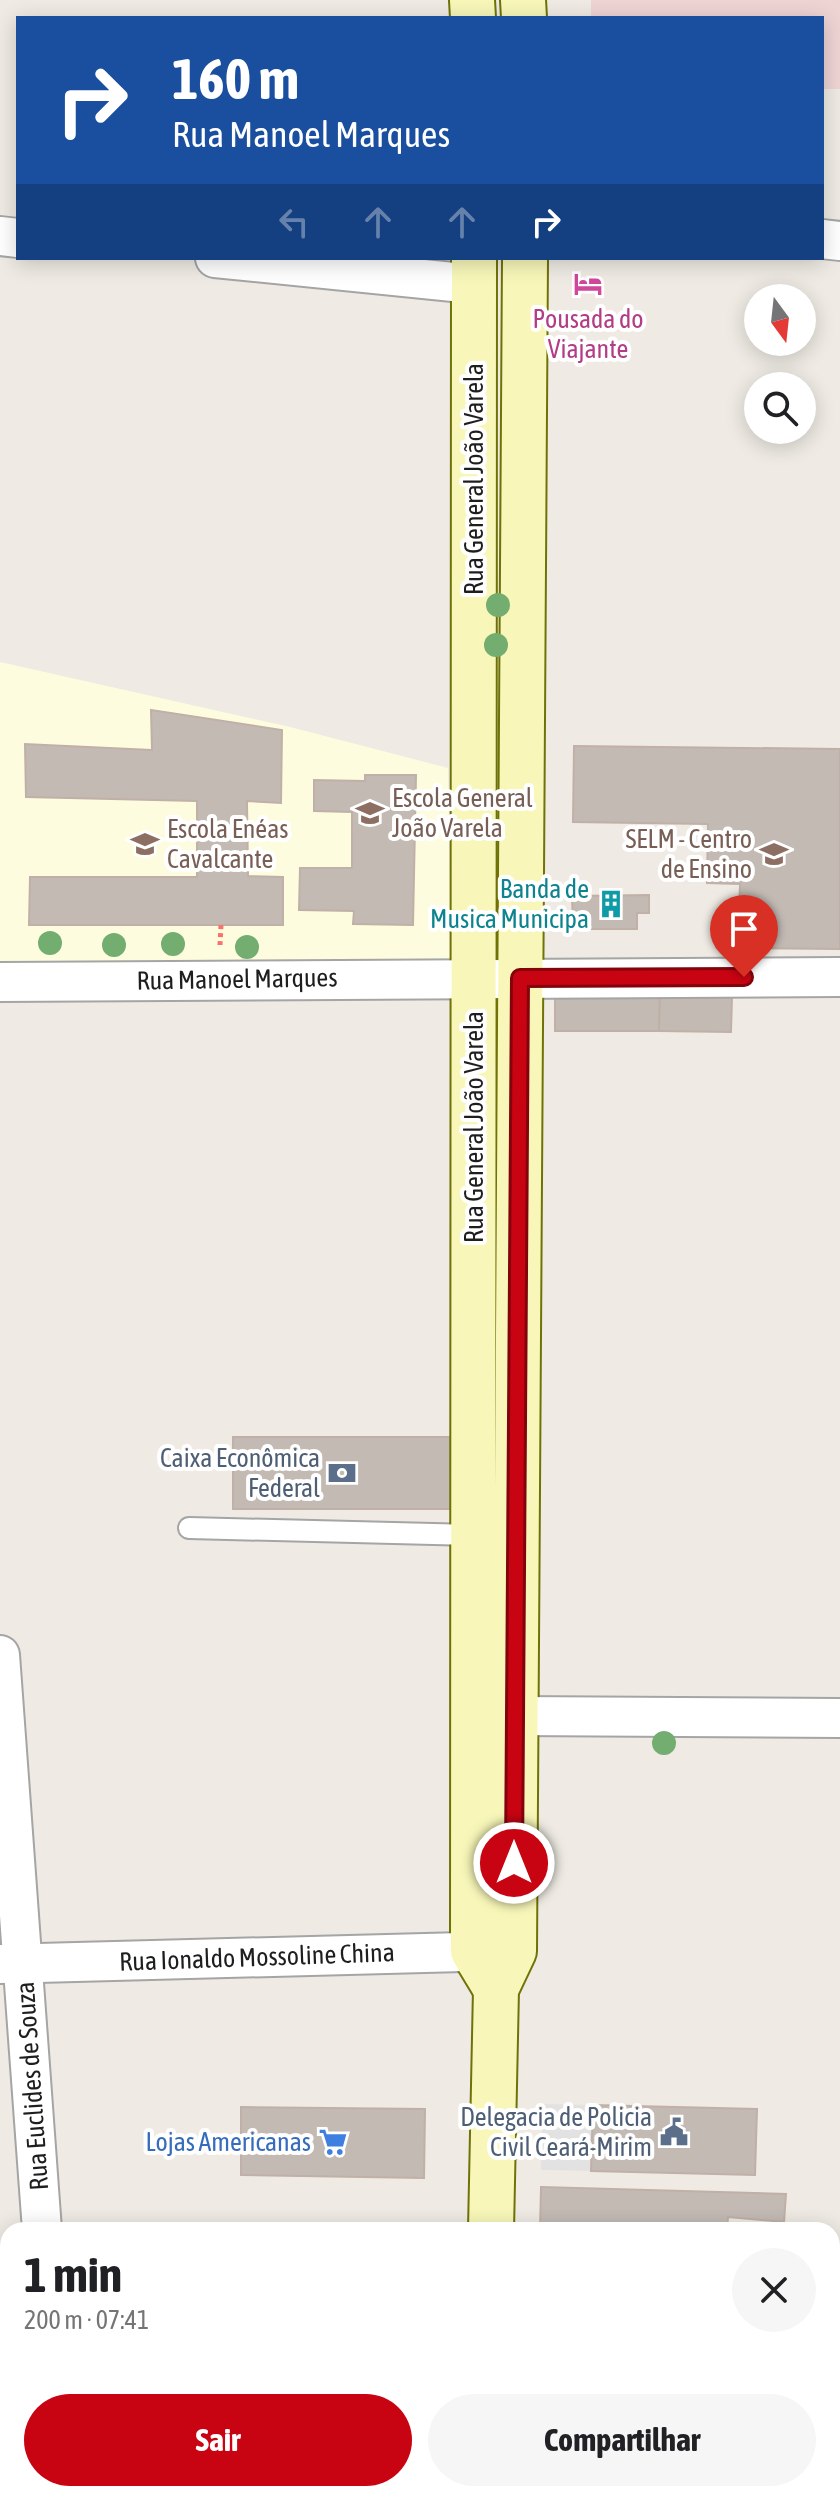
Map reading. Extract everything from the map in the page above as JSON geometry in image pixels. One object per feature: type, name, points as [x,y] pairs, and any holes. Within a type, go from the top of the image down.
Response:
[{"type":"main road","name":"Rua General João Varela","points":[[494,1963],[514,1716],[525,260]]},
{"type":"main road","name":"Rua General João Varela","points":[[474,271],[473,1535],[494,1963]]},
{"type":"main road","points":[[491,2222],[494,1963]]},
{"type":"street","points":[[255,260],[474,271]]},
{"type":"street","points":[[520,978],[840,977]]},
{"type":"street","name":"Rua Manoel Marques","points":[[0,982],[520,978]]},
{"type":"street","name":"Rua Euclides de Souza","points":[[0,1655],[12,1964],[41,2222]]},
{"type":"street","points":[[514,1716],[840,1718]]},
{"type":"street","name":"Rua Ionaldo Mossoline China","points":[[12,1964],[494,1963]]},
{"type":"lane","points":[[189,1528],[473,1535]]},
{"type":"shaded area","points":[[591,0],[840,0],[840,89],[824,89],[824,16],[591,16]]},
{"type":"shaded area","name":"Escola Enéas Cavalcante","points":[[0,662],[290,727],[448,768],[451,962],[0,962]]},
{"type":"shaded area","points":[[543,2104],[593,2105],[591,2171],[541,2170]]},
{"type":"building","points":[[151,710],[282,730],[281,803],[247,801],[248,876],[283,877],[283,925],[29,925],[30,877],[197,877],[197,801],[26,797],[25,744],[152,750]]},
{"type":"building","name":"SELM - Centro de Ensino","points":[[574,746],[840,749],[840,949],[738,948],[740,884],[707,883],[708,824],[573,822]]},
{"type":"building","points":[[365,775],[416,775],[413,925],[353,924],[354,911],[299,910],[300,868],[352,868],[352,812],[314,811],[314,780],[365,781]]},
{"type":"building","name":"Banda de Musica Municipa","points":[[649,895],[649,913],[637,913],[637,929],[573,929],[572,896]]},
{"type":"building","points":[[555,996],[660,996],[659,1031],[555,1031]]},
{"type":"building","points":[[660,996],[732,996],[731,1032],[659,1031]]},
{"type":"building","name":"Caixa Econômica Federal","points":[[233,1437],[450,1437],[451,1509],[233,1509]]},
{"type":"building","name":"Delegacia de Policia Civil Ceará-Mirim","points":[[593,2105],[757,2109],[755,2175],[591,2171]]},
{"type":"building","name":"Lojas Americanas","points":[[241,2107],[425,2109],[424,2178],[241,2175]]},
{"type":"building","points":[[541,2187],[786,2194],[784,2222],[728,2217],[728,2222],[540,2222]]},
{"type":"place","name":"Pousada do Viajante","points":[[588,284]]},
{"type":"place","name":"Escola General João Varela","points":[[370,813]]},
{"type":"place","name":"Escola Enéas Cavalcante","points":[[145,844]]},
{"type":"place","name":"SELM - Centro de Ensino","points":[[774,854]]},
{"type":"place","name":"Banda de Musica Municipa","points":[[611,904]]},
{"type":"place","name":"Caixa Econômica Federal","points":[[342,1473]]},
{"type":"place","name":"Delegacia de Policia Civil Ceará-Mirim","points":[[674,2132]]},
{"type":"place","name":"Lojas Americanas","points":[[333,2142]]},
{"type":"route","points":[[514,1863],[520,978],[744,977]]}]
